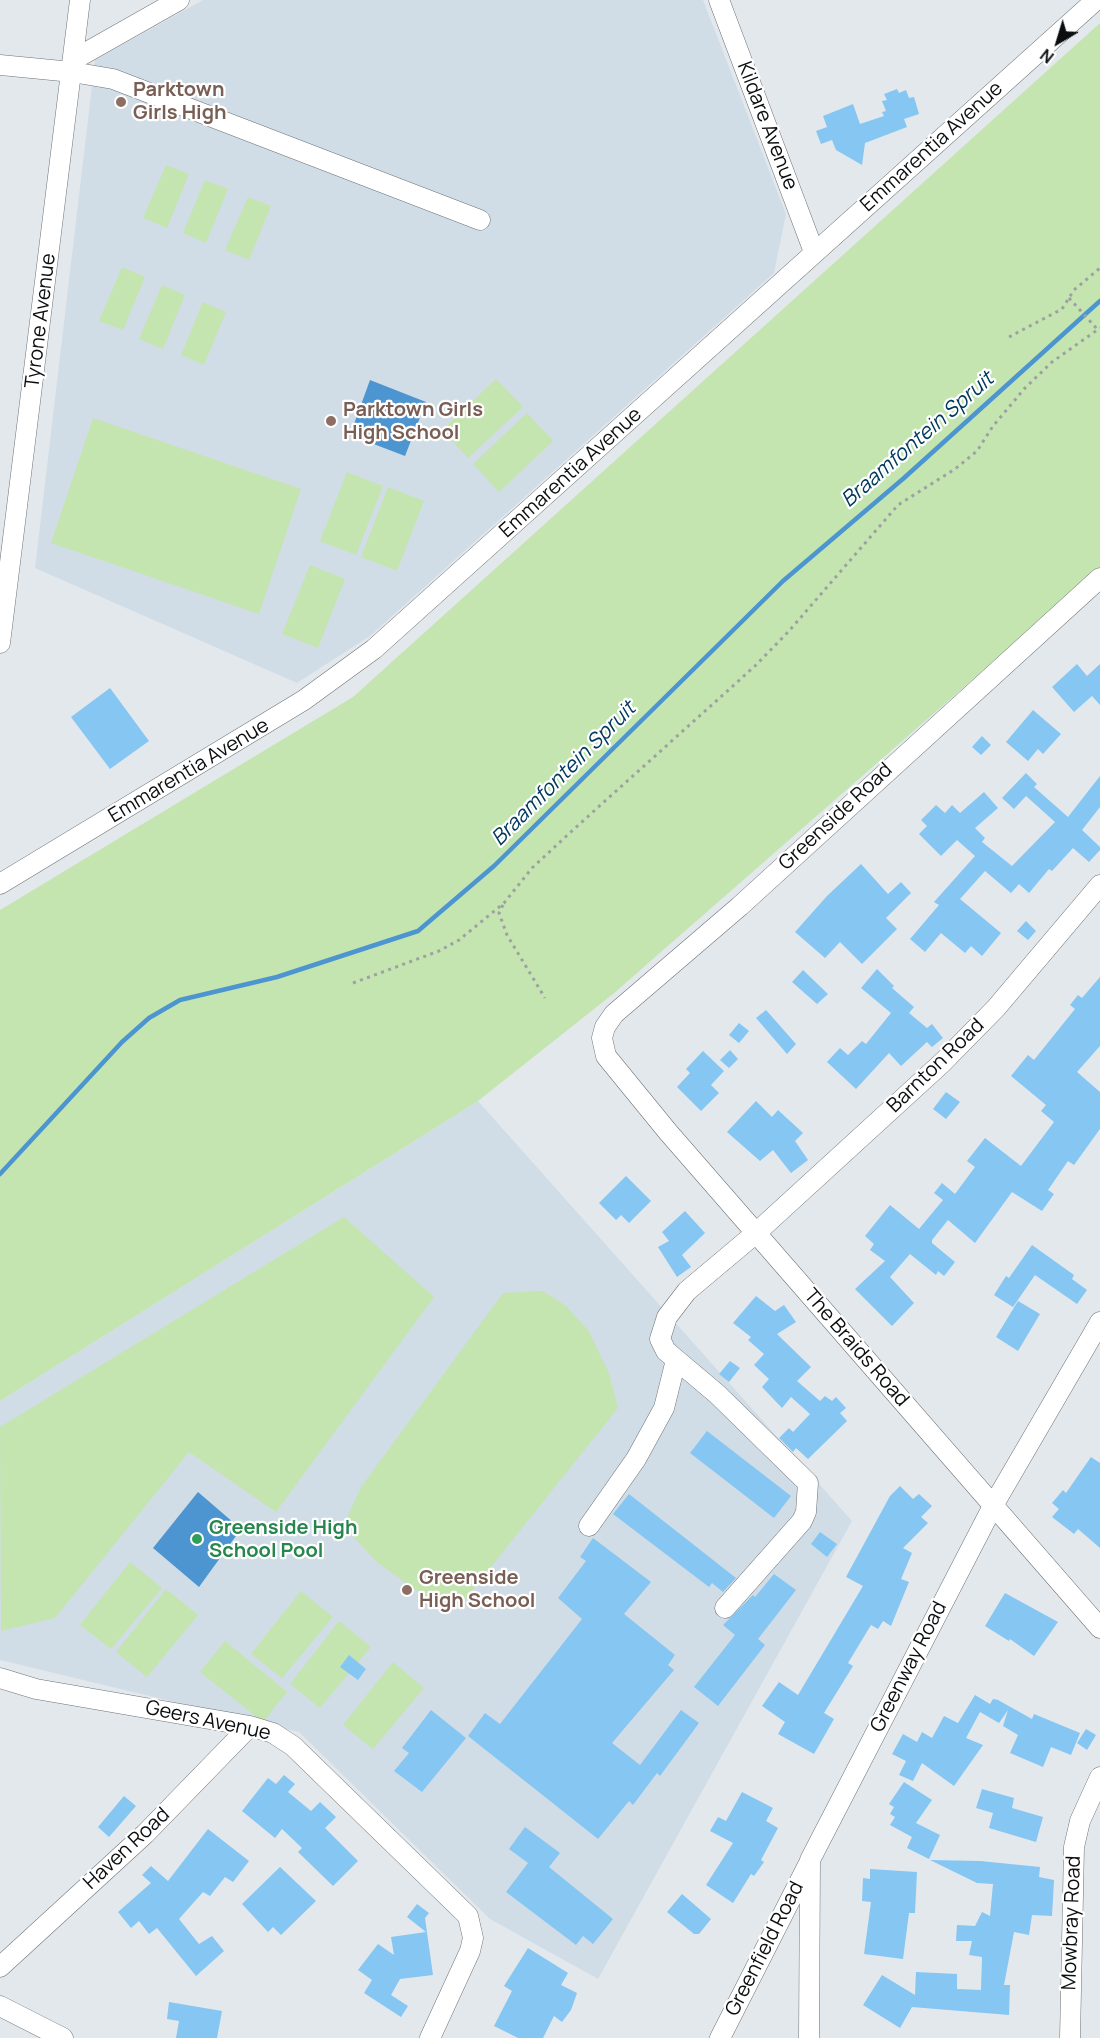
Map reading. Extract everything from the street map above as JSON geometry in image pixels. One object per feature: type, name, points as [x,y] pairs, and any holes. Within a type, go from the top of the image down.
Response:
[{"type":"street","name":"Tyrone Avenue","points":[[0,643],[3,598],[80,0]]},
{"type":"street","points":[[72,66],[180,0]]},
{"type":"street","name":"Kildare Avenue","points":[[719,0],[814,252]]},
{"type":"street","name":"Emmarentia Avenue","points":[[0,884],[304,700],[374,649],[1095,0]]},
{"type":"street","points":[[0,65],[72,66],[131,85],[480,220]]},
{"type":"street","name":"Greenside Road","points":[[614,1067],[603,1048],[602,1038],[605,1027],[614,1014],[740,906],[1100,578]]},
{"type":"street","name":"Barnton Road","points":[[676,1360],[660,1339],[667,1317],[687,1291],[756,1233],[943,1062],[996,1008],[1100,885]]},
{"type":"street","name":"The Braids Road","points":[[614,1067],[1100,1628]]},
{"type":"street","name":"Greenway Road","points":[[809,2038],[810,1860],[994,1504],[1100,1322]]},
{"type":"street","points":[[589,1526],[636,1459],[664,1408],[676,1360],[717,1394],[808,1483],[806,1512],[802,1521],[725,1608]]},
{"type":"street","name":"Geers Avenue","points":[[0,1678],[36,1689],[250,1726],[273,1733],[293,1746],[460,1906],[472,1925],[473,1938],[463,1969],[430,2038]]},
{"type":"street","name":"Haven Road","points":[[0,1967],[145,1834],[250,1726]]},
{"type":"street","name":"Mowbray Road","points":[[1070,2038],[1074,1847],[1080,1821],[1100,1777]]},
{"type":"street","name":"Greenfield Road","points":[[720,2038],[810,1860]]},
{"type":"street","points":[[0,2006],[63,2038]]},
{"type":"path","points":[[1009,337],[1062,309],[1074,290],[1100,268]]},
{"type":"path","points":[[353,983],[439,951],[459,940],[504,903],[532,868],[755,666],[898,505],[955,469],[977,451],[993,426],[1025,388],[1052,362],[1099,329],[1069,298]]},
{"type":"path","points":[[504,903],[499,913],[507,935],[545,998]]},
{"type":"shaded area","name":"Parktown Girls High School","points":[[203,0],[703,0],[786,214],[774,273],[370,636],[297,683],[35,568],[95,60]]},
{"type":"shaded area","name":"Greenside High School","points":[[478,1101],[852,1521],[598,1979],[490,1919],[299,1732],[0,1660],[0,1401]]},
{"type":"green space","points":[[1100,23],[1100,568],[613,994],[478,1101],[0,1401],[0,910],[353,697]]},
{"type":"green space","points":[[166,165],[189,174],[167,228],[143,218]]},
{"type":"green space","points":[[205,180],[228,189],[206,243],[183,233]]},
{"type":"green space","points":[[248,197],[271,206],[249,260],[225,250]]},
{"type":"green space","points":[[122,267],[145,277],[123,330],[99,321]]},
{"type":"green space","points":[[162,285],[185,295],[163,349],[139,339]]},
{"type":"green space","points":[[203,302],[226,312],[204,365],[181,355]]},
{"type":"green space","points":[[496,379],[523,407],[468,458],[442,430]]},
{"type":"green space","points":[[527,413],[553,441],[499,492],[473,464]]},
{"type":"green space","points":[[93,418],[301,489],[259,614],[51,543]]},
{"type":"green space","points":[[347,472],[383,486],[356,555],[320,541]]},
{"type":"green space","points":[[388,487],[424,501],[397,571],[361,557]]},
{"type":"green space","points":[[310,565],[345,579],[318,648],[282,634]]},
{"type":"green space","points":[[344,1217],[434,1297],[276,1512],[189,1452],[55,1618],[1,1631],[0,1427]]},
{"type":"green space","points":[[543,1291],[566,1306],[588,1330],[609,1373],[618,1408],[459,1607],[423,1595],[378,1563],[343,1526],[361,1487],[503,1293]]},
{"type":"green space","points":[[130,1562],[162,1588],[111,1649],[80,1625]]},
{"type":"green space","points":[[166,1589],[198,1615],[147,1677],[116,1652]]},
{"type":"green space","points":[[301,1591],[333,1617],[282,1678],[251,1654]]},
{"type":"green space","points":[[339,1621],[371,1647],[320,1708],[290,1684]]},
{"type":"green space","points":[[225,1641],[287,1692],[263,1722],[200,1672]]},
{"type":"green space","points":[[393,1662],[424,1688],[373,1749],[343,1725]]},
{"type":"water","points":[[370,380],[426,402],[405,456],[350,435]]},
{"type":"water","name":"Greenside High School Pool","points":[[198,1492],[241,1529],[199,1587],[153,1548]]},
{"type":"building","points":[[897,89],[899,93],[906,90],[909,98],[914,97],[919,114],[904,119],[907,127],[865,143],[862,165],[836,150],[832,140],[821,144],[816,131],[827,127],[823,116],[853,104],[860,124],[884,116],[882,112],[886,111],[882,101],[887,100],[884,94]]},
{"type":"building","points":[[1077,664],[1087,676],[1100,664],[1100,705],[1092,696],[1074,712],[1052,687]]},
{"type":"building","points":[[110,688],[149,741],[110,769],[71,717]]},
{"type":"building","points":[[1033,710],[1061,734],[1043,754],[1038,749],[1028,761],[1006,742]]},
{"type":"building","points":[[982,736],[991,745],[981,755],[972,747]]},
{"type":"building","points":[[1026,773],[1037,784],[1034,787],[1068,817],[1100,776],[1100,807],[1082,830],[1100,847],[1100,850],[1089,862],[1073,848],[1052,871],[1049,869],[1029,893],[1019,884],[1011,893],[985,871],[960,899],[1001,933],[982,956],[971,946],[965,953],[941,933],[925,952],[910,939],[939,905],[934,902],[975,856],[957,840],[941,856],[919,834],[927,826],[921,820],[936,805],[945,813],[952,805],[960,813],[984,792],[998,808],[975,828],[985,838],[982,842],[1012,866],[1055,822],[1026,796],[1014,809],[1002,798]]},
{"type":"building","points":[[861,864],[888,894],[901,882],[911,893],[886,918],[897,929],[862,964],[840,942],[825,958],[795,932],[827,896]]},
{"type":"building","points":[[1026,921],[1036,931],[1028,940],[1017,931]]},
{"type":"building","points":[[877,969],[894,986],[892,988],[914,1007],[909,1013],[927,1028],[932,1024],[943,1038],[932,1047],[927,1042],[901,1066],[889,1053],[856,1089],[827,1062],[840,1048],[848,1055],[862,1041],[866,1044],[891,1013],[861,988]]},
{"type":"building","points":[[803,970],[828,994],[817,1004],[792,982]]},
{"type":"building","points":[[1100,977],[1100,1046],[1077,1072],[1100,1092],[1100,1129],[1074,1165],[1068,1161],[1048,1190],[1054,1194],[1042,1211],[1012,1192],[975,1243],[948,1220],[932,1240],[932,1243],[955,1262],[944,1276],[938,1271],[936,1275],[910,1254],[890,1277],[914,1303],[892,1326],[855,1289],[885,1261],[870,1250],[874,1244],[865,1236],[890,1205],[919,1229],[943,1200],[934,1193],[942,1183],[955,1194],[975,1167],[967,1161],[985,1138],[1021,1166],[1054,1122],[1041,1111],[1046,1105],[1011,1076],[1028,1055],[1034,1060],[1075,1009],[1070,1005],[1078,995],[1082,998]]},
{"type":"building","points":[[766,1010],[796,1044],[787,1054],[756,1018]]},
{"type":"building","points":[[739,1023],[749,1031],[739,1043],[729,1035]]},
{"type":"building","points":[[730,1050],[738,1059],[729,1068],[720,1060]]},
{"type":"building","points":[[703,1051],[724,1071],[711,1085],[719,1093],[701,1111],[677,1087],[690,1073],[686,1069]]},
{"type":"building","points":[[946,1092],[960,1102],[946,1119],[933,1109]]},
{"type":"building","points":[[756,1101],[772,1117],[778,1110],[803,1133],[795,1141],[808,1160],[791,1173],[773,1150],[760,1161],[727,1132]]},
{"type":"building","points":[[626,1176],[651,1201],[629,1223],[621,1215],[616,1220],[599,1203]]},
{"type":"building","points":[[685,1211],[705,1233],[682,1255],[691,1267],[677,1277],[658,1247],[669,1241],[662,1232]]},
{"type":"building","points":[[1032,1245],[1074,1275],[1072,1279],[1087,1290],[1077,1304],[1035,1275],[1013,1307],[994,1295],[1006,1276],[1009,1278]]},
{"type":"building","points":[[756,1296],[775,1311],[784,1305],[796,1322],[777,1334],[811,1367],[797,1381],[820,1401],[825,1396],[832,1401],[836,1397],[846,1408],[840,1413],[847,1421],[808,1459],[796,1448],[793,1452],[779,1438],[789,1428],[793,1432],[810,1414],[791,1397],[782,1408],[762,1387],[769,1379],[754,1365],[764,1354],[748,1340],[751,1337],[733,1323]]},
{"type":"building","points":[[1018,1301],[1040,1314],[1018,1351],[996,1337]]},
{"type":"building","points":[[730,1361],[740,1368],[729,1382],[719,1374]]},
{"type":"building","points":[[707,1431],[791,1496],[774,1518],[690,1453]]},
{"type":"building","points":[[1091,1457],[1100,1463],[1100,1548],[1078,1529],[1074,1534],[1052,1517],[1059,1509],[1052,1503],[1063,1490],[1066,1493]]},
{"type":"building","points":[[900,1486],[913,1499],[919,1494],[932,1506],[921,1517],[928,1523],[903,1548],[912,1553],[901,1579],[909,1582],[891,1626],[883,1621],[878,1629],[871,1625],[848,1663],[853,1666],[824,1713],[834,1719],[814,1754],[778,1734],[785,1722],[762,1706],[779,1682],[798,1695],[863,1586],[846,1577],[890,1496]]},
{"type":"building","points":[[629,1494],[736,1578],[723,1592],[712,1583],[709,1587],[613,1514]]},
{"type":"building","points":[[820,1532],[837,1544],[827,1557],[811,1544]]},
{"type":"building","points":[[593,1538],[651,1582],[624,1614],[675,1655],[668,1665],[674,1670],[612,1743],[640,1765],[681,1710],[699,1723],[660,1776],[657,1773],[633,1805],[629,1801],[598,1839],[468,1736],[485,1713],[500,1724],[582,1619],[558,1598],[586,1561],[580,1557]]},
{"type":"building","points":[[774,1574],[796,1590],[758,1639],[765,1645],[718,1706],[694,1687],[735,1635],[723,1625],[753,1595],[755,1597]]},
{"type":"building","points":[[1005,1593],[1058,1622],[1034,1656],[1010,1639],[1009,1641],[985,1626]]},
{"type":"building","points":[[349,1655],[366,1669],[358,1680],[340,1667]]},
{"type":"building","points":[[975,1695],[990,1704],[993,1699],[998,1700],[1032,1719],[1034,1714],[1080,1733],[1071,1755],[1051,1747],[1043,1767],[1010,1753],[1018,1735],[1003,1726],[1008,1710],[999,1723],[980,1712],[966,1738],[983,1745],[954,1786],[922,1763],[913,1781],[899,1775],[906,1761],[892,1754],[903,1734],[917,1742],[922,1732],[932,1738],[944,1716],[958,1723]]},
{"type":"building","points":[[431,1710],[466,1738],[422,1792],[394,1771],[409,1753],[402,1748]]},
{"type":"building","points":[[1086,1729],[1096,1735],[1087,1750],[1077,1743]]},
{"type":"building","points":[[284,1775],[295,1784],[288,1792],[311,1811],[320,1802],[336,1817],[325,1828],[358,1861],[333,1886],[298,1852],[302,1848],[282,1829],[275,1838],[242,1811],[268,1778],[276,1784]]},
{"type":"building","points":[[904,1782],[932,1800],[916,1823],[940,1835],[929,1859],[907,1848],[912,1837],[890,1825],[895,1817],[890,1814],[894,1807],[889,1804]]},
{"type":"building","points":[[982,1789],[1014,1798],[1012,1808],[1043,1817],[1036,1842],[989,1828],[993,1813],[976,1808]]},
{"type":"building","points":[[742,1792],[773,1808],[766,1821],[778,1828],[761,1860],[764,1862],[754,1876],[751,1874],[733,1903],[706,1885],[733,1843],[710,1831],[718,1817],[726,1821]]},
{"type":"building","points":[[124,1796],[136,1806],[109,1837],[98,1827]]},
{"type":"building","points":[[525,1827],[560,1853],[549,1867],[613,1919],[593,1944],[583,1936],[576,1945],[506,1892],[528,1863],[509,1849]]},
{"type":"building","points":[[208,1829],[249,1861],[233,1882],[225,1877],[210,1896],[203,1892],[179,1919],[199,1944],[212,1936],[224,1951],[196,1976],[157,1928],[149,1934],[139,1921],[131,1928],[118,1912],[151,1883],[142,1875],[151,1866],[168,1881]]},
{"type":"building","points":[[930,1860],[980,1861],[1040,1867],[1039,1877],[1054,1880],[1052,1916],[1032,1915],[1029,1935],[1014,1932],[1004,1985],[1010,1985],[1009,2015],[912,2007],[900,2028],[863,2005],[882,1975],[915,1995],[916,1972],[957,1974],[957,1989],[981,1990],[982,1957],[969,1955],[972,1941],[956,1941],[957,1925],[975,1926],[982,1912],[990,1916],[993,1884],[977,1883]]},
{"type":"building","points":[[280,1867],[316,1901],[281,1935],[273,1927],[268,1932],[242,1904]]},
{"type":"building","points":[[870,1869],[917,1872],[915,1913],[909,1913],[903,1959],[864,1954],[871,1902],[862,1901],[863,1878],[870,1879]]},
{"type":"building","points":[[682,1894],[711,1919],[699,1934],[694,1934],[667,1912]]},
{"type":"building","points":[[417,1904],[429,1913],[425,1918],[433,1975],[400,1979],[391,1995],[408,2006],[401,2017],[364,1993],[372,1980],[358,1970],[378,1944],[394,1955],[391,1937],[426,1932],[407,1917]]},
{"type":"building","points":[[528,1948],[568,1973],[561,1985],[577,1993],[571,2010],[562,2022],[554,2016],[543,2038],[518,2038],[494,2026],[512,1991],[504,1986]]},
{"type":"building","points":[[169,2002],[222,2011],[217,2038],[176,2038],[179,2021],[167,2019]]},
{"type":"waterway","name":"Braamfontein Spruit","points":[[0,1174],[122,1042],[149,1018],[180,1000],[277,977],[418,931],[494,866],[783,581],[904,478],[1100,301]]},
{"type":"place","name":"Parktown Girls High","points":[[121,102]]},
{"type":"place","name":"Parktown Girls High School","points":[[331,421]]},
{"type":"place","name":"Greenside High School Pool","points":[[197,1539]]},
{"type":"place","name":"Greenside High School","points":[[407,1590]]}]
